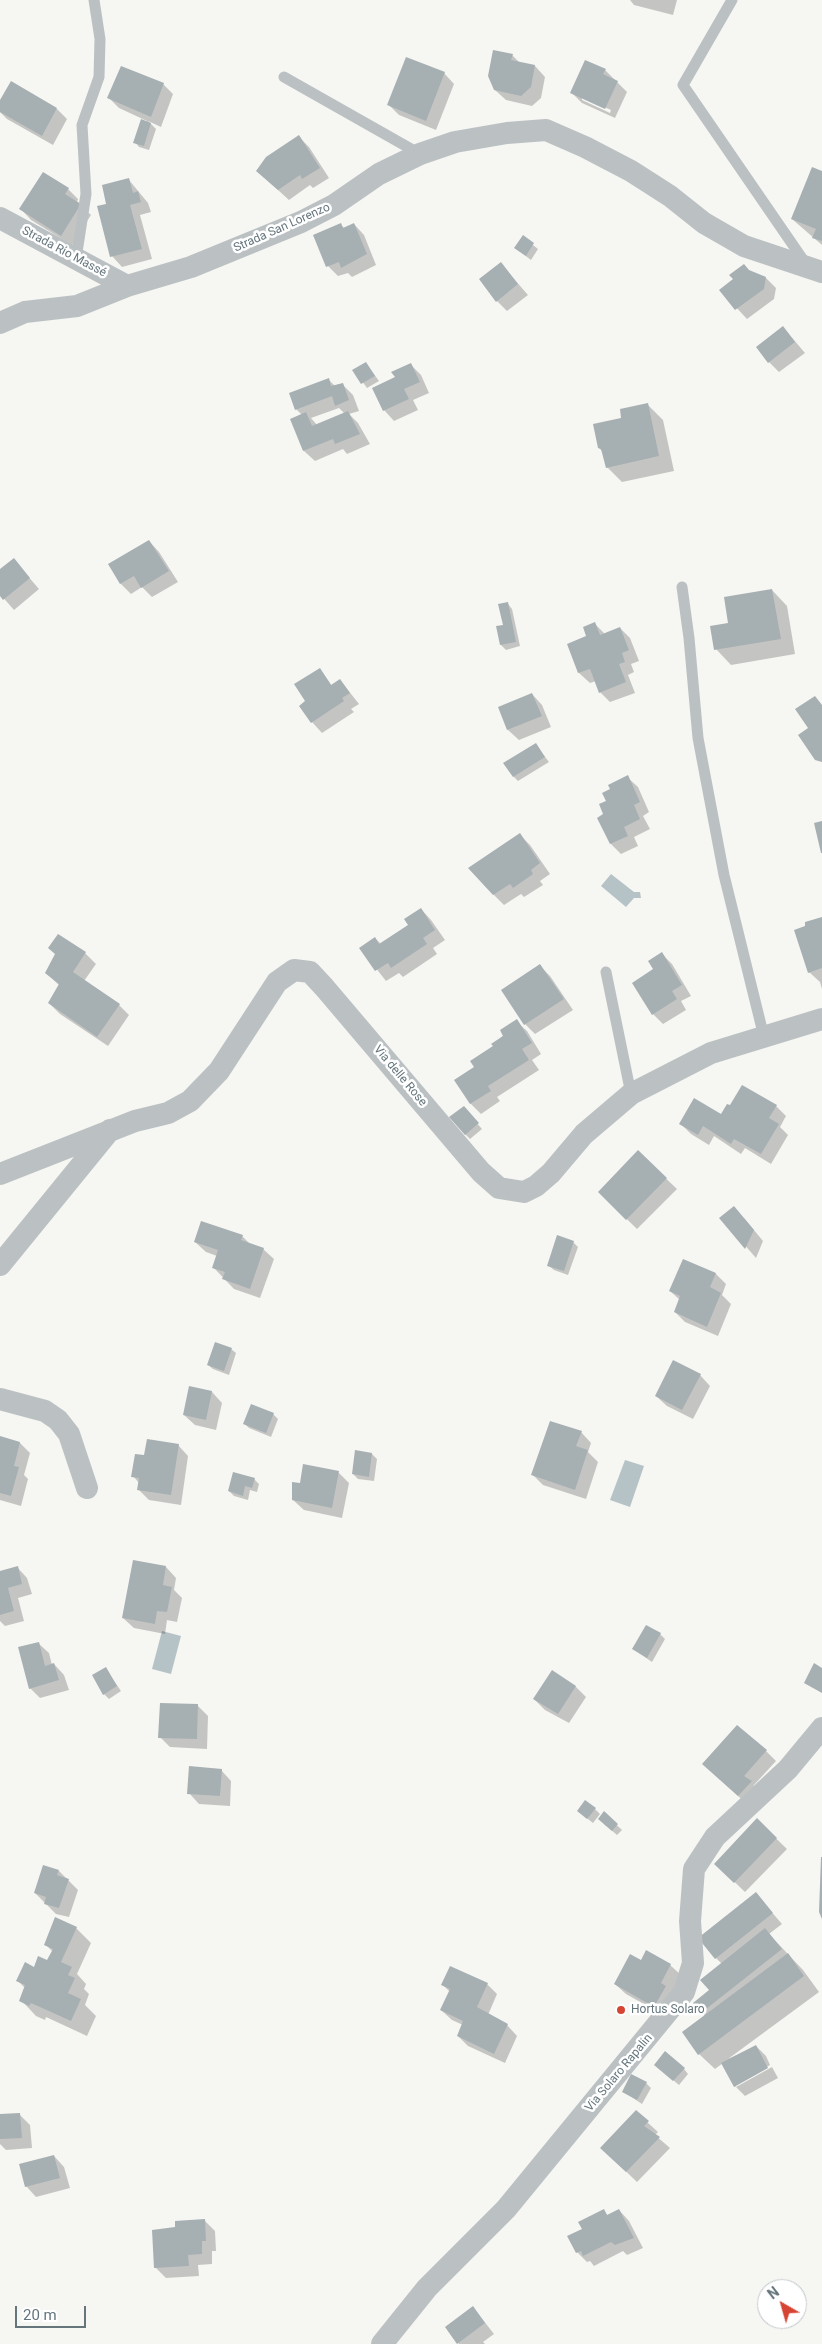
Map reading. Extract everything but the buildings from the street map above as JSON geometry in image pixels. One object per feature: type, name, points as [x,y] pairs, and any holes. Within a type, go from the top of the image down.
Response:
[{"type":"street","name":"Strada San Lorenzo","points":[[0,323],[25,312],[77,306],[127,286],[191,267],[301,222],[334,205],[379,174],[420,154],[455,142],[508,133],[546,130],[631,171],[670,196],[704,223],[744,246],[815,270]]},
{"type":"street","name":"Strada Rio Massé","points":[[0,218],[127,286]]},
{"type":"street","name":"Via delle Rose","points":[[0,1174],[134,1121],[168,1113],[190,1102],[220,1070],[276,982],[294,970],[310,972],[481,1172],[499,1188],[524,1192],[536,1186],[551,1173],[584,1134],[631,1094],[711,1053],[822,1019]]},
{"type":"street","points":[[0,1265],[110,1130]]},
{"type":"street","points":[[0,1399],[45,1411],[58,1420],[69,1434],[87,1488]]},
{"type":"street","name":"Via Solaro Rapalin","points":[[382,2344],[427,2288],[506,2209],[684,1992],[693,1964],[690,1921],[694,1869],[715,1836],[788,1769],[822,1728]]},
{"type":"lane","points":[[76,259],[86,194],[82,125],[99,78],[100,39],[94,0]]},
{"type":"lane","points":[[732,0],[683,85],[815,270]]},
{"type":"lane","points":[[284,77],[420,154]]},
{"type":"lane","points":[[682,587],[689,638],[698,738],[724,875],[764,1037]]},
{"type":"lane","points":[[606,972],[631,1094]]},
{"type":"shaded area","points":[[611,874],[634,892],[640,892],[641,898],[634,898],[626,907],[601,886]]},
{"type":"shaded area","points":[[625,1460],[644,1466],[630,1507],[610,1500]]},
{"type":"shaded area","points":[[162,1631],[181,1636],[171,1674],[152,1669]]},
{"type":"place","name":"Hortus Solaro","points":[[621,2010]]}]
